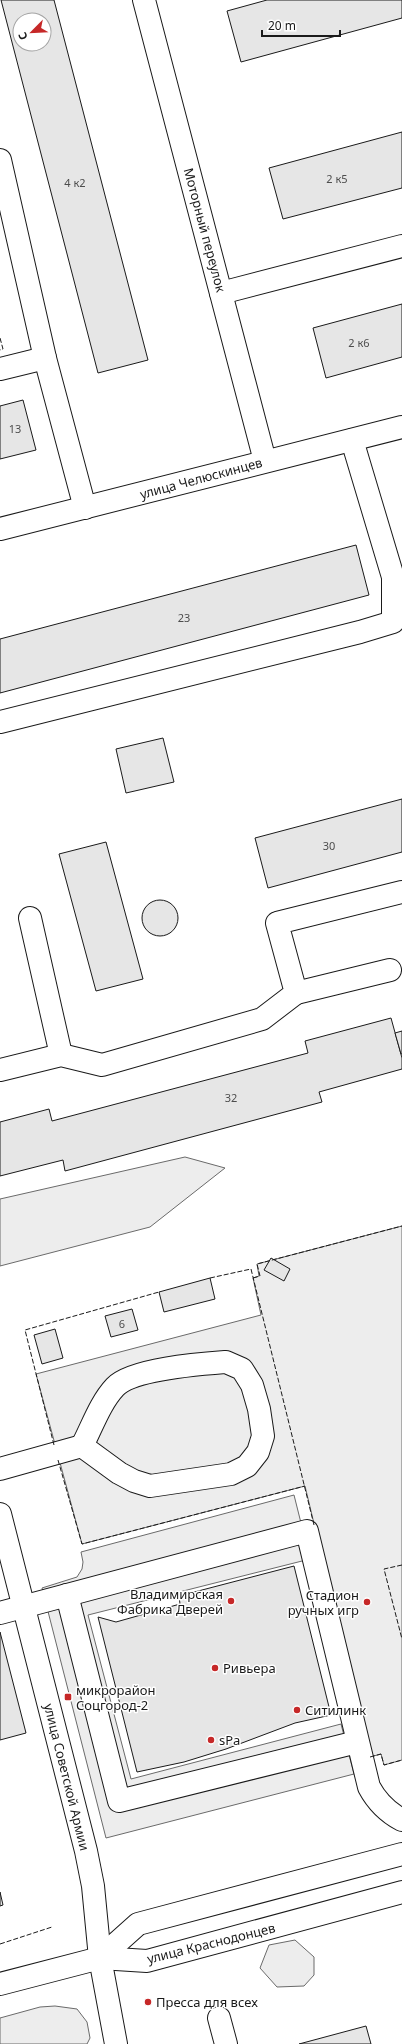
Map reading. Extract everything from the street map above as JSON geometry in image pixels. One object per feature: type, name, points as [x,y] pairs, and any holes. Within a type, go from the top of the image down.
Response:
[{"type":"street","name":"Моторный переулок","points":[[144,0],[265,461]]},
{"type":"street","points":[[0,160],[45,358],[85,508]]},
{"type":"street","points":[[221,293],[402,246]]},
{"type":"street","points":[[0,369],[45,358]]},
{"type":"street","name":"улица Челюскинцев","points":[[0,529],[402,427]]},
{"type":"street","points":[[0,722],[360,632],[393,622],[393,577],[352,440]]},
{"type":"street","points":[[296,993],[277,923],[402,892]]},
{"type":"street","points":[[30,918],[61,1055]]},
{"type":"street","points":[[0,1070],[61,1055],[102,1065],[262,1019],[296,993],[390,970]]},
{"type":"street","points":[[0,1469],[82,1446],[106,1399],[115,1387],[127,1378],[187,1364],[226,1362],[242,1369],[252,1385],[259,1409],[262,1436],[258,1452],[247,1466],[230,1474],[150,1486],[134,1481],[119,1473],[82,1446]]},
{"type":"street","name":"улица Советской Армии","points":[[0,1514],[25,1606],[93,1886],[100,1958],[116,2044]]},
{"type":"street","points":[[0,1613],[307,1530],[368,1787],[376,1799],[390,1814],[402,1820]]},
{"type":"street","points":[[67,1595],[119,1801],[357,1742]]},
{"type":"street","points":[[0,1984],[100,1958],[138,1924],[402,1854]]},
{"type":"street","name":"улица Краснодонцев","points":[[100,1958],[147,1961],[402,1892]]},
{"type":"street","points":[[219,2018],[226,2044]]},
{"type":"shaded area","points":[[185,1157],[225,1168],[150,1227],[0,1266],[0,1199]]},
{"type":"shaded area","points":[[402,1226],[402,1760],[384,1765],[381,1754],[370,1757],[305,1486],[82,1544],[36,1374],[261,1315],[253,1278],[259,1276],[257,1264]]},
{"type":"shaded area","points":[[294,1495],[310,1559],[88,1615],[131,1779],[341,1724],[354,1774],[106,1838],[42,1588],[77,1577],[82,1569],[83,1562],[81,1552]]},
{"type":"shaded area","points":[[295,1940],[314,1957],[314,1975],[304,1986],[277,1987],[260,1968],[269,1945]]},
{"type":"shaded area","points":[[55,2006],[77,2009],[87,2022],[90,2038],[87,2044],[0,2044],[0,2018],[40,2007]]},
{"type":"building","points":[[1,0],[54,0],[148,360],[98,373],[15,52],[52,52],[52,12],[12,12],[12,42]]},
{"type":"building","points":[[267,0],[402,0],[402,18],[241,62],[227,11]]},
{"type":"building","points":[[402,132],[402,188],[283,219],[269,168]]},
{"type":"building","points":[[402,304],[402,357],[326,378],[313,328]]},
{"type":"building","points":[[23,400],[36,450],[0,459],[0,406]]},
{"type":"building","points":[[356,545],[369,595],[0,693],[0,639]]},
{"type":"building","points":[[163,738],[174,782],[126,793],[116,749]]},
{"type":"building","points":[[402,799],[402,852],[268,888],[255,838]]},
{"type":"building","points":[[106,842],[143,979],[96,991],[59,854]]},
{"type":"building","points":[[164,900],[173,905],[177,911],[177,925],[173,931],[164,936],[156,936],[147,931],[143,925],[142,914],[147,905],[153,901]]},
{"type":"building","points":[[391,1018],[402,1058],[402,1069],[319,1092],[322,1102],[65,1171],[63,1160],[0,1176],[0,1122],[49,1109],[52,1121],[308,1053],[305,1041]]},
{"type":"building","points":[[402,1031],[402,1054],[401,1054],[395,1033]]},
{"type":"building","points":[[271,1258],[290,1269],[284,1281],[264,1270]]},
{"type":"building","points":[[210,1278],[215,1299],[164,1312],[159,1292]]},
{"type":"building","points":[[132,1309],[138,1330],[111,1337],[105,1316]]},
{"type":"building","points":[[55,1329],[63,1358],[42,1364],[34,1335]]},
{"type":"building","name":"Ривьера","points":[[294,1566],[331,1715],[295,1723],[226,1749],[184,1762],[137,1772],[98,1617],[116,1622],[180,1604],[179,1596]]},
{"type":"building","points":[[0,1632],[26,1733],[0,1740]]},
{"type":"building","points":[[0,1892],[3,1905],[0,1906]]},
{"type":"building","points":[[366,2026],[371,2044],[299,2044]]},
{"type":"fence","points":[[0,338],[3,349],[0,350]]},
{"type":"fence","points":[[253,1278],[260,1276],[257,1264],[402,1226]]},
{"type":"fence","points":[[210,1278],[251,1269],[314,1525]]},
{"type":"fence","points":[[54,1445],[25,1330],[159,1292]]},
{"type":"fence","points":[[58,1460],[82,1544],[305,1486]]},
{"type":"fence","points":[[402,1565],[384,1569],[402,1639]]},
{"type":"fence","points":[[370,1757],[381,1754],[384,1765],[402,1760]]},
{"type":"fence","points":[[0,1944],[52,1927]]},
{"type":"place","name":"Владимирская Фабрика Дверей","points":[[231,1601]]},
{"type":"place","name":"Стадион ручных игр","points":[[367,1602]]},
{"type":"place","name":"Ривьера","points":[[215,1668]]},
{"type":"place","name":"микрорайон Соцгород-2","points":[[68,1697]]},
{"type":"place","name":"Ситилинк","points":[[297,1710]]},
{"type":"place","name":"sPa","points":[[211,1740]]},
{"type":"place","name":"Пресса для всех","points":[[148,2002]]}]
